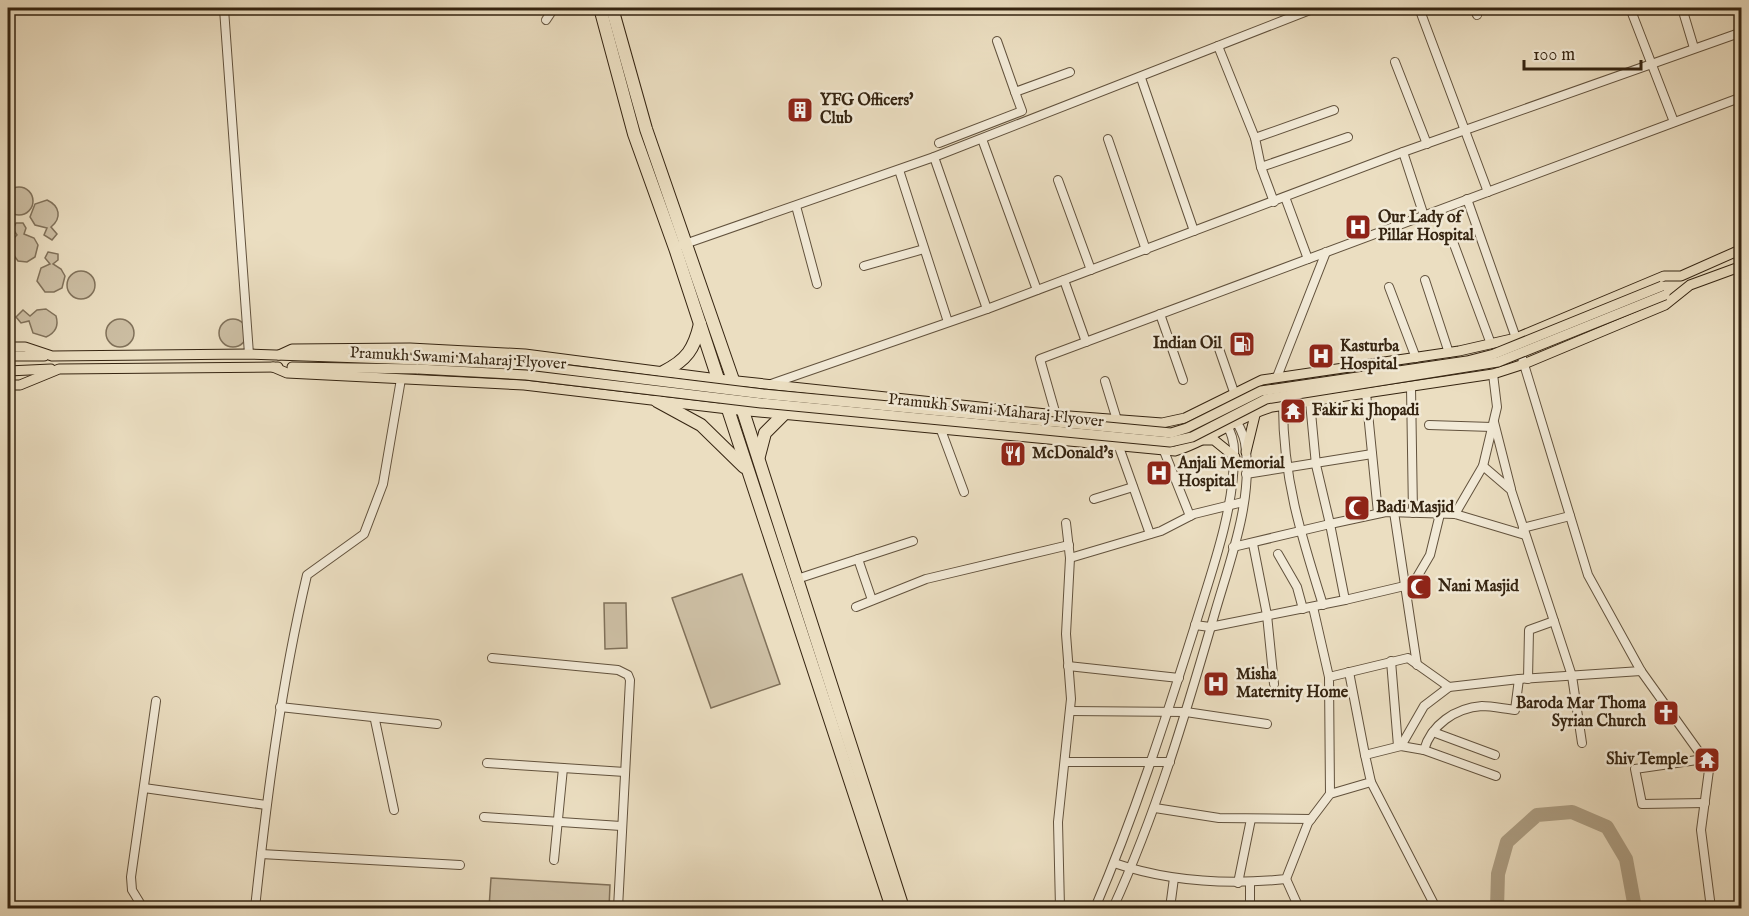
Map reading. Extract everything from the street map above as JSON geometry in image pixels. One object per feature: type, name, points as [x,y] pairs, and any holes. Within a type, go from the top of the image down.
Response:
[{"type":"highway","points":[[600,8],[634,134],[681,245],[733,380],[903,909]]},
{"type":"highway","points":[[612,8],[681,245],[700,324],[892,909]]},
{"type":"highway","points":[[663,372],[688,357],[700,324]]},
{"type":"highway","points":[[657,401],[702,424],[749,472]]},
{"type":"highway","points":[[758,459],[765,433],[783,415]]},
{"type":"main road","points":[[13,356],[279,354],[292,349],[410,348],[525,354],[718,379],[1056,415],[1174,422],[1250,384],[1277,377],[1449,353],[1516,338],[1664,276],[1681,276],[1742,249]]},
{"type":"main road","name":"Pramukh Swami Maharaj Flyover","points":[[279,354],[528,365],[763,394],[1171,433],[1187,428],[1261,391],[1467,361],[1494,354],[1663,290],[1690,285],[1742,266]]},
{"type":"main road","name":"Pramukh Swami Maharaj Flyover","points":[[273,367],[418,369],[526,375],[761,403],[1170,442],[1192,437],[1266,399],[1498,362],[1663,290],[1681,276]]},
{"type":"main road","points":[[8,371],[273,367],[287,373],[524,385],[743,411],[1164,452],[1191,446],[1256,411],[1282,405],[1493,374],[1524,364],[1665,305],[1690,285]]},
{"type":"main road","points":[[8,347],[24,346],[52,356]]},
{"type":"main road","points":[[8,385],[20,384],[59,369]]},
{"type":"main road","points":[[1245,452],[1256,411]]},
{"type":"main road","points":[[1203,440],[1214,440],[1234,457]]},
{"type":"street","points":[[226,8],[225,21],[249,354]]},
{"type":"street","points":[[546,20],[554,8]]},
{"type":"street","points":[[681,245],[934,158],[1024,120],[1141,78],[1315,8]]},
{"type":"street","points":[[1419,8],[1488,192]]},
{"type":"street","points":[[1630,8],[1674,122]]},
{"type":"street","points":[[1682,8],[1694,48]]},
{"type":"street","points":[[770,384],[987,309],[1403,152],[1742,32]]},
{"type":"street","points":[[939,143],[1022,111],[997,41]]},
{"type":"street","points":[[1218,46],[1255,138],[1261,167],[1274,202]]},
{"type":"street","points":[[1395,62],[1427,144]]},
{"type":"street","points":[[1015,92],[1070,72]]},
{"type":"street","points":[[1141,78],[1194,231]]},
{"type":"street","points":[[1056,415],[1040,359],[1742,97]]},
{"type":"street","points":[[1255,138],[1334,110]]},
{"type":"street","points":[[1261,167],[1348,137]]},
{"type":"street","points":[[982,139],[1037,290]]},
{"type":"street","points":[[1108,139],[1146,249]]},
{"type":"street","points":[[1403,152],[1424,216]]},
{"type":"street","points":[[934,158],[987,309]]},
{"type":"street","points":[[899,170],[948,322]]},
{"type":"street","points":[[1058,180],[1091,270]]},
{"type":"street","points":[[1285,197],[1308,259]]},
{"type":"street","points":[[1467,200],[1516,338],[1587,575],[1641,671],[1704,759],[1708,770],[1701,830],[1711,909]]},
{"type":"street","points":[[796,206],[817,284]]},
{"type":"street","points":[[1452,239],[1491,344]]},
{"type":"street","points":[[864,266],[924,249]]},
{"type":"street","points":[[1277,377],[1326,252]]},
{"type":"street","points":[[1064,280],[1086,342]]},
{"type":"street","points":[[1425,280],[1449,353]]},
{"type":"street","points":[[1389,287],[1416,358]]},
{"type":"street","points":[[1160,314],[1183,380]]},
{"type":"street","points":[[1216,343],[1234,393]]},
{"type":"street","points":[[1455,514],[1483,466],[1497,407],[1493,374]]},
{"type":"street","points":[[255,909],[266,805],[288,654],[307,575],[364,534],[383,484],[401,379]]},
{"type":"street","points":[[1105,381],[1117,420]]},
{"type":"street","points":[[1412,387],[1413,513]]},
{"type":"street","points":[[1366,393],[1378,513]]},
{"type":"street","points":[[1113,909],[1155,808],[1186,712],[1233,547],[1243,502],[1246,474],[1245,441],[1232,424],[1219,400]]},
{"type":"street","points":[[1310,402],[1316,465],[1345,600]]},
{"type":"street","points":[[1282,405],[1285,469],[1299,531],[1323,605]]},
{"type":"street","points":[[1095,909],[1153,762],[1195,625],[1228,506],[1234,457],[1232,424]]},
{"type":"street","points":[[1429,424],[1493,424]]},
{"type":"street","points":[[1493,424],[1524,532],[1572,676],[1582,743]]},
{"type":"street","points":[[941,430],[964,492]]},
{"type":"street","points":[[1119,447],[1150,534]]},
{"type":"street","points":[[1164,452],[1190,516]]},
{"type":"street","points":[[1246,474],[1316,465],[1372,454]]},
{"type":"street","points":[[1483,466],[1512,493]]},
{"type":"street","points":[[1094,499],[1133,487]]},
{"type":"street","points":[[1070,558],[1150,534],[1190,516],[1243,502]]},
{"type":"street","points":[[1394,512],[1417,665]]},
{"type":"street","points":[[1233,547],[1378,513],[1455,514],[1524,532],[1570,516]]},
{"type":"street","points":[[1195,625],[1210,627],[1323,605],[1413,584],[1430,555],[1440,513]]},
{"type":"street","points":[[1060,909],[1058,822],[1070,711],[1066,634],[1070,558],[1065,523]]},
{"type":"street","points":[[797,579],[913,541]]},
{"type":"street","points":[[1253,544],[1267,615],[1274,684]]},
{"type":"street","points":[[856,607],[926,579],[1069,545]]},
{"type":"street","points":[[1278,554],[1297,586],[1303,609]]},
{"type":"street","points":[[858,559],[872,600]]},
{"type":"street","points":[[1313,607],[1329,677],[1330,794]]},
{"type":"street","points":[[1528,679],[1528,630],[1554,621]]},
{"type":"street","points":[[492,658],[618,670],[628,675],[632,686],[621,826],[618,909]]},
{"type":"street","points":[[1329,677],[1408,658],[1449,687]]},
{"type":"street","points":[[1391,661],[1400,746]]},
{"type":"street","points":[[1068,666],[1179,678]]},
{"type":"street","points":[[1400,746],[1424,705],[1449,687],[1519,679],[1641,671]]},
{"type":"street","points":[[1349,672],[1371,782],[1436,909]]},
{"type":"street","points":[[1424,750],[1438,723],[1482,706],[1515,710],[1519,679]]},
{"type":"street","points":[[143,909],[132,890],[131,877],[156,701]]},
{"type":"street","points":[[280,707],[375,720],[437,724]]},
{"type":"street","points":[[1070,711],[1186,712],[1267,724]]},
{"type":"street","points":[[375,720],[394,810]]},
{"type":"street","points":[[1433,732],[1495,755]]},
{"type":"street","points":[[1365,755],[1400,746],[1424,750],[1496,776]]},
{"type":"street","points":[[1704,759],[1635,769],[1642,804],[1705,803]]},
{"type":"street","points":[[1065,762],[1170,762]]},
{"type":"street","points":[[487,763],[625,772]]},
{"type":"street","points":[[554,860],[563,768]]},
{"type":"street","points":[[1299,909],[1286,879],[1311,819],[1330,794],[1371,782]]},
{"type":"street","points":[[144,788],[266,805]]},
{"type":"street","points":[[1155,808],[1219,818],[1311,819]]},
{"type":"street","points":[[484,817],[621,826]]},
{"type":"street","points":[[1238,884],[1251,819]]},
{"type":"street","points":[[261,854],[460,865]]},
{"type":"street","points":[[1114,863],[1174,878],[1238,884],[1286,879]]},
{"type":"street","points":[[1170,909],[1174,878]]},
{"type":"street","points":[[1250,883],[1250,909]]},
{"type":"shaded area","points":[[19,187],[29,191],[33,201],[29,211],[19,215],[9,211],[5,201],[9,191]]},
{"type":"shaded area","points":[[47,200],[55,205],[58,212],[57,220],[51,227],[57,234],[52,240],[44,235],[47,228],[35,225],[30,217],[35,204]]},
{"type":"shaded area","points":[[16,223],[23,223],[26,228],[24,234],[34,238],[38,245],[35,257],[27,262],[18,261],[10,250],[11,241],[17,235],[13,229]]},
{"type":"shaded area","points":[[48,252],[58,254],[58,260],[53,264],[61,269],[65,276],[62,288],[54,292],[45,292],[37,281],[41,268],[50,264],[45,258]]},
{"type":"shaded area","points":[[81,271],[91,275],[95,285],[91,295],[81,299],[71,295],[67,285],[71,275]]},
{"type":"shaded area","points":[[46,309],[56,316],[57,326],[46,337],[33,333],[29,321],[21,323],[16,317],[23,310],[30,316],[37,310]]},
{"type":"shaded area","points":[[120,319],[130,323],[134,333],[130,343],[120,347],[110,343],[106,333],[110,323]]},
{"type":"shaded area","points":[[233,319],[243,323],[247,333],[243,343],[233,347],[223,343],[219,333],[223,323]]},
{"type":"shaded area","points":[[742,574],[780,684],[711,708],[672,598]]},
{"type":"shaded area","points":[[604,603],[626,603],[627,648],[605,649]]},
{"type":"shaded area","points":[[491,878],[610,885],[609,908],[489,908]]},
{"type":"waterway","points":[[1497,908],[1498,874],[1507,842],[1537,815],[1572,812],[1607,827],[1626,859],[1635,908]]},
{"type":"place","name":"YFG Officers' Club","points":[[800,110]]},
{"type":"place","name":"Our Lady of Pillar Hospital","points":[[1358,227]]},
{"type":"place","name":"Indian Oil","points":[[1242,344]]},
{"type":"place","name":"Kasturba Hospital","points":[[1321,356]]},
{"type":"place","name":"Fakir ki Jhopadi","points":[[1293,411]]},
{"type":"place","name":"McDonald's","points":[[1013,454]]},
{"type":"place","name":"Anjali Memorial Hospital","points":[[1159,473]]},
{"type":"place","name":"Badi Masjid","points":[[1357,508]]},
{"type":"place","name":"Nani Masjid","points":[[1419,587]]},
{"type":"place","name":"Misha Maternity Home","points":[[1216,684]]},
{"type":"place","name":"Baroda Mar Thoma Syrian Church","points":[[1666,713]]},
{"type":"place","name":"Shiv Temple","points":[[1707,760]]}]
